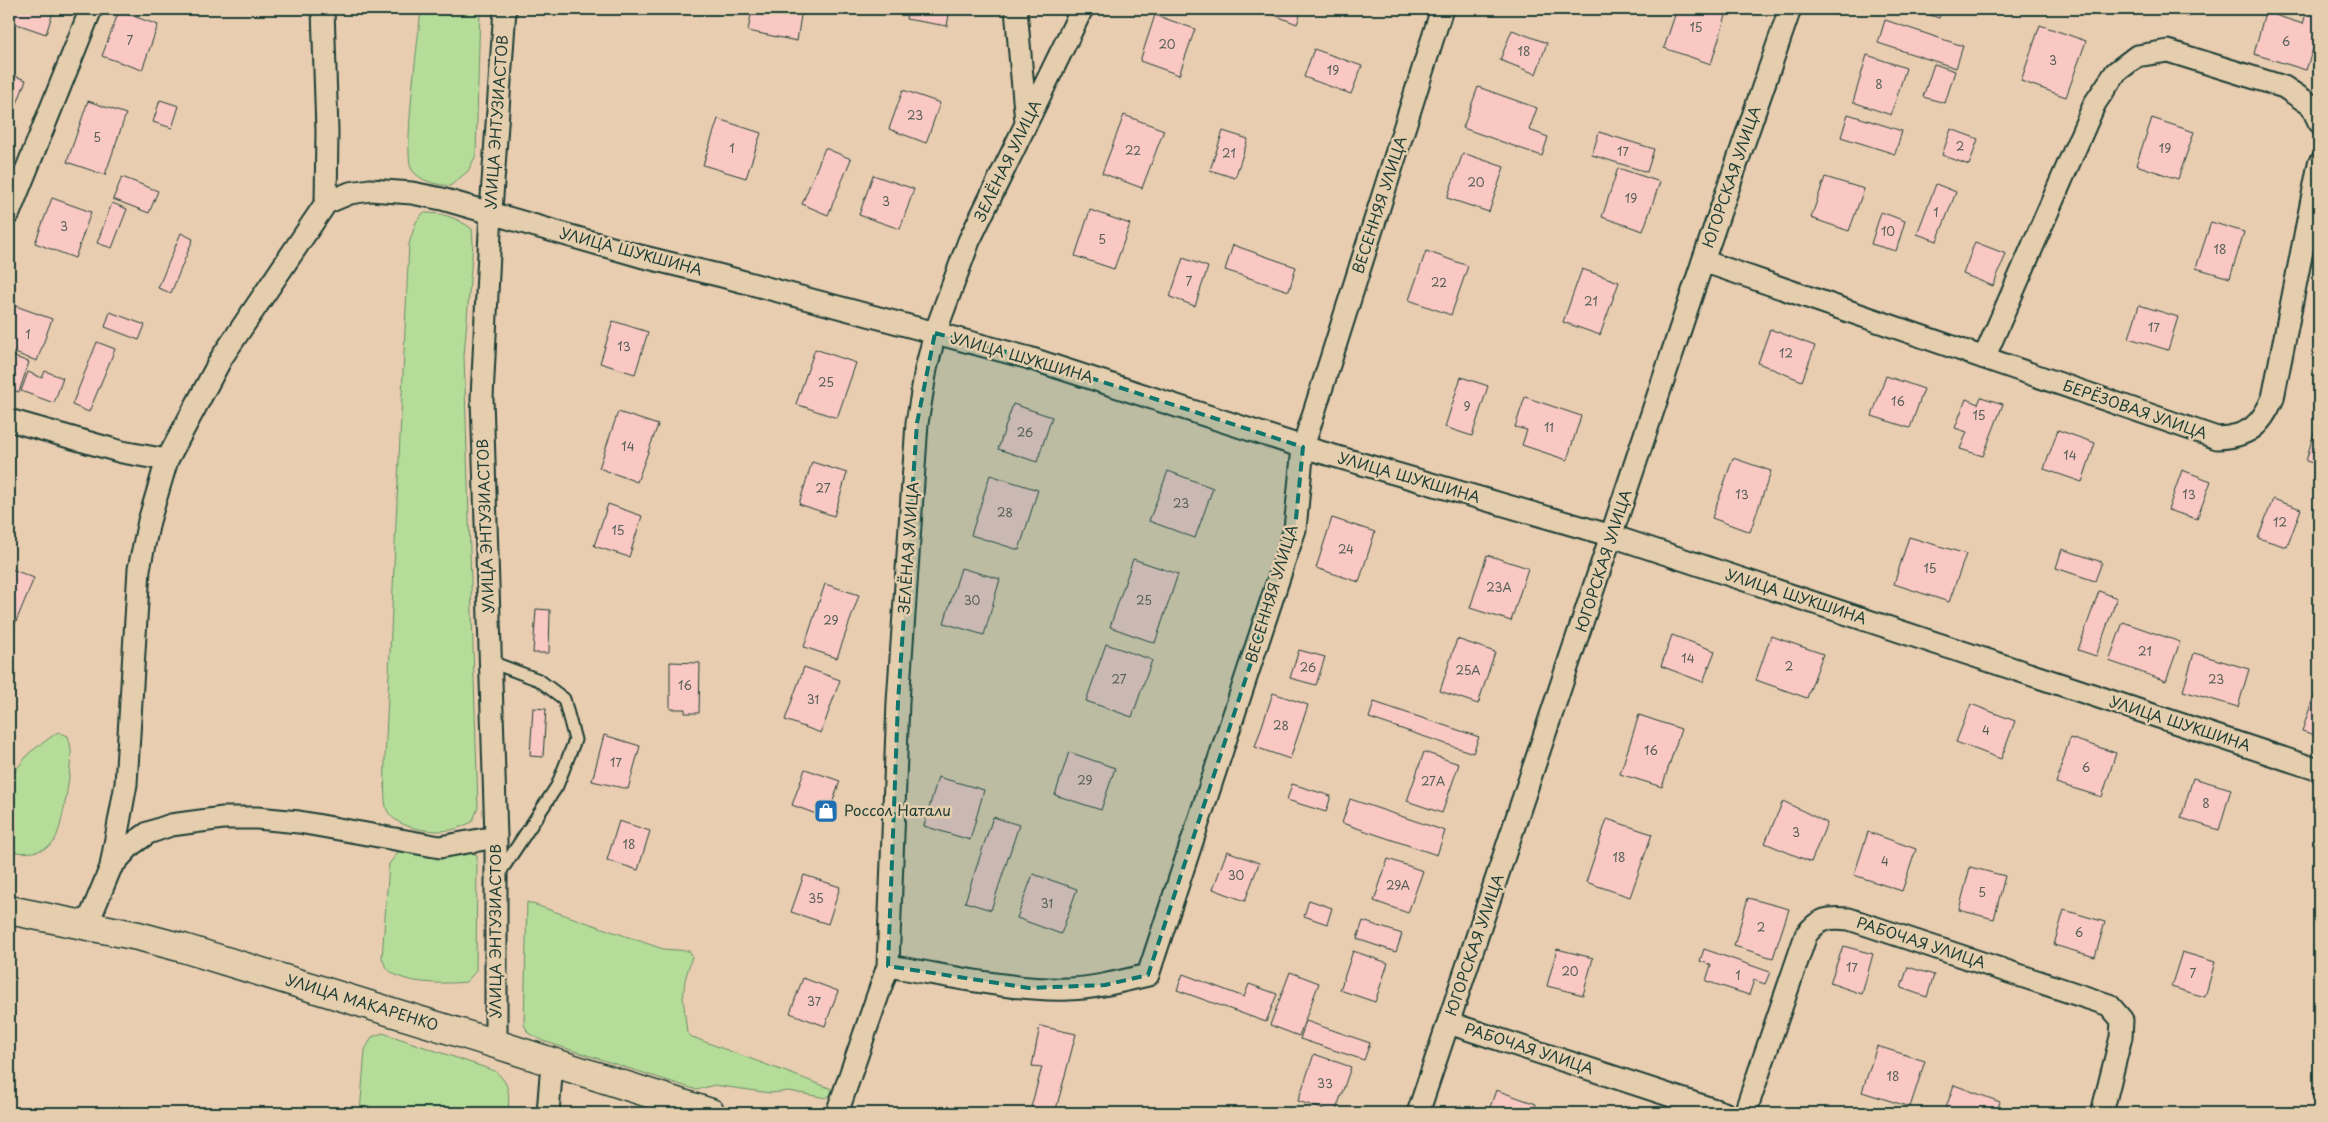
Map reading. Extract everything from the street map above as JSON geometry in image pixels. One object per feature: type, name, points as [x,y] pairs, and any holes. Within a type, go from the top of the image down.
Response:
[{"type":"street","points":[[9,213],[91,9]]},
{"type":"street","points":[[87,925],[111,867],[126,784],[139,569],[149,521],[167,460],[222,357],[326,203],[328,131],[323,9]]},
{"type":"street","name":"УЛИЦА ЭНТУЗИАСТОВ","points":[[496,1044],[496,837],[482,398],[491,211],[505,9]]},
{"type":"street","points":[[1016,9],[1026,122]]},
{"type":"street","name":"ЗЕЛЁНАЯ УЛИЦА","points":[[837,1113],[888,966],[898,702],[917,432],[926,369],[935,333],[970,242],[1026,122],[1082,9]]},
{"type":"street","name":"ВЕСЕННЯЯ УЛИЦА","points":[[888,966],[1029,988],[1069,989],[1105,985],[1148,974],[1295,528],[1303,447],[1442,9]]},
{"type":"street","name":"ЮГОРСКАЯ УЛИЦА","points":[[1418,1113],[1703,262],[1790,9]]},
{"type":"street","points":[[1984,358],[2095,103],[2116,72],[2136,56],[2168,51],[2284,87],[2311,105],[2319,122]]},
{"type":"street","name":"БЕРЁЗОВАЯ УЛИЦА","points":[[1703,262],[2216,438],[2234,437],[2247,432],[2266,413],[2273,398],[2319,164]]},
{"type":"street","name":"УЛИЦА ШУКШИНА","points":[[326,203],[350,193],[370,190],[412,193],[491,211],[640,256],[1030,358],[1303,447],[1612,536],[2319,770]]},
{"type":"street","points":[[9,420],[122,452],[167,460]]},
{"type":"street","points":[[111,867],[131,845],[148,833],[179,824],[223,818],[257,818],[299,822],[440,847],[496,837]]},
{"type":"street","name":"УЛИЦА МАКАРЕНКО","points":[[9,910],[87,925],[183,948],[496,1044],[711,1113]]},
{"type":"street","name":"РАБОЧАЯ УЛИЦА","points":[[1745,1113],[1806,935],[1814,924],[1831,918],[1849,919],[2109,1005],[2122,1020],[2121,1037],[2102,1113]]},
{"type":"street","name":"РАБОЧАЯ УЛИЦА","points":[[1448,1023],[1724,1113]]},
{"type":"street","points":[[548,1113],[552,1063]]},
{"type":"lane","points":[[490,662],[539,680],[564,698],[575,740],[557,786],[496,880]]},
{"type":"highlighted area","points":[[935,333],[1029,358],[1303,447],[1295,529],[1148,975],[1105,985],[1029,988],[888,966],[898,702],[917,423]]},
{"type":"green space","points":[[421,9],[480,9],[476,155],[468,171],[450,186],[424,180],[412,170],[409,160],[410,119]]},
{"type":"green space","points":[[423,213],[443,215],[460,221],[472,229],[473,243],[464,356],[478,808],[472,822],[456,829],[442,831],[415,828],[398,822],[387,810],[385,793],[409,244],[416,222]]},
{"type":"green space","points":[[58,732],[68,736],[71,751],[66,799],[57,836],[53,843],[44,849],[26,853],[14,852],[9,850],[9,779],[29,753]]},
{"type":"green space","points":[[468,850],[477,856],[476,971],[466,982],[458,983],[414,981],[394,974],[386,967],[382,958],[389,864],[399,851],[418,853]]},
{"type":"green space","points":[[527,902],[663,949],[689,951],[692,956],[685,980],[683,997],[687,1033],[692,1037],[832,1089],[831,1094],[826,1098],[789,1091],[770,1093],[714,1085],[697,1090],[543,1041],[528,1033],[524,1024]]},
{"type":"green space","points":[[383,1033],[495,1071],[504,1081],[508,1090],[508,1113],[360,1113],[365,1050],[372,1037]]},
{"type":"building","points":[[16,9],[54,9],[46,34],[11,22]]},
{"type":"building","points":[[752,9],[802,9],[797,41],[748,31]]},
{"type":"building","points":[[908,9],[950,9],[947,26],[906,19]]},
{"type":"building","points":[[1262,9],[1302,9],[1297,24]]},
{"type":"building","points":[[1677,9],[1728,9],[1711,64],[1664,48]]},
{"type":"building","points":[[1911,9],[1942,9],[1939,18]]},
{"type":"building","points":[[2164,9],[2191,9],[2188,17]]},
{"type":"building","points":[[2307,10],[2319,14],[2319,30],[2306,70],[2254,54],[2265,12],[2303,24]]},
{"type":"building","points":[[119,11],[158,25],[142,70],[102,56]]},
{"type":"building","points":[[1155,15],[1195,29],[1179,75],[1140,61]]},
{"type":"building","points":[[1885,20],[1963,46],[1956,68],[1878,43]]},
{"type":"building","points":[[2040,25],[2086,41],[2066,97],[2021,81]]},
{"type":"building","points":[[1512,30],[1547,43],[1536,74],[1500,60]]},
{"type":"building","points":[[1314,49],[1362,66],[1351,94],[1304,77]]},
{"type":"building","points":[[1867,55],[1906,68],[1891,115],[1853,102]]},
{"type":"building","points":[[1934,64],[1955,71],[1945,103],[1923,97]]},
{"type":"building","points":[[9,74],[26,80],[11,120],[9,120]]},
{"type":"building","points":[[1478,87],[1537,108],[1529,130],[1548,137],[1542,156],[1463,128]]},
{"type":"building","points":[[903,90],[940,103],[926,143],[889,129]]},
{"type":"building","points":[[160,100],[179,106],[172,128],[153,122]]},
{"type":"building","points":[[88,101],[126,114],[105,175],[67,162]]},
{"type":"building","points":[[1848,114],[1902,131],[1895,154],[1841,137]]},
{"type":"building","points":[[1124,115],[1164,130],[1142,188],[1102,173]]},
{"type":"building","points":[[2152,118],[2194,132],[2178,179],[2136,165]]},
{"type":"building","points":[[718,119],[761,133],[746,178],[703,165]]},
{"type":"building","points":[[1951,129],[1978,139],[1969,165],[1942,155]]},
{"type":"building","points":[[1223,131],[1248,139],[1235,178],[1210,170]]},
{"type":"building","points":[[1599,132],[1654,149],[1647,172],[1592,155]]},
{"type":"building","points":[[825,148],[851,159],[828,215],[802,204]]},
{"type":"building","points":[[1463,153],[1504,167],[1489,212],[1447,198]]},
{"type":"building","points":[[1618,168],[1660,182],[1643,231],[1602,217]]},
{"type":"building","points":[[873,175],[914,189],[900,229],[859,215]]},
{"type":"building","points":[[122,177],[158,191],[149,213],[113,199]]},
{"type":"building","points":[[1825,177],[1864,189],[1849,231],[1811,218]]},
{"type":"building","points":[[1936,184],[1956,192],[1937,241],[1917,234]]},
{"type":"building","points":[[52,198],[91,212],[75,258],[35,243]]},
{"type":"building","points":[[112,203],[127,209],[112,248],[97,243]]},
{"type":"building","points":[[1090,210],[1130,224],[1114,269],[1075,256]]},
{"type":"building","points":[[1881,212],[1905,221],[1896,251],[1871,244]]},
{"type":"building","points":[[2211,222],[2244,232],[2230,278],[2196,268]]},
{"type":"building","points":[[181,233],[193,239],[171,293],[158,288]]},
{"type":"building","points":[[1975,242],[2006,254],[1993,286],[1963,274]]},
{"type":"building","points":[[1233,245],[1296,267],[1289,291],[1225,270]]},
{"type":"building","points":[[1426,251],[1468,266],[1451,315],[1409,300]]},
{"type":"building","points":[[1183,258],[1208,267],[1195,306],[1170,297]]},
{"type":"building","points":[[1582,269],[1619,282],[1600,335],[1563,322]]},
{"type":"building","points":[[13,305],[52,319],[37,361],[9,351],[9,316]]},
{"type":"building","points":[[2139,305],[2178,317],[2168,350],[2129,338]]},
{"type":"building","points":[[110,312],[145,325],[139,340],[105,327]]},
{"type":"building","points":[[613,321],[648,332],[635,374],[600,363]]},
{"type":"building","points":[[1770,329],[1815,346],[1802,381],[1758,363]]},
{"type":"building","points":[[97,342],[115,349],[89,412],[72,405]]},
{"type":"building","points":[[815,349],[856,363],[837,418],[796,404]]},
{"type":"building","points":[[9,355],[29,362],[19,392],[9,389]]},
{"type":"building","points":[[45,371],[63,378],[54,403],[21,391],[28,372],[42,378]]},
{"type":"building","points":[[1886,376],[1924,389],[1910,428],[1872,416]]},
{"type":"building","points":[[1461,377],[1488,386],[1472,436],[1445,427]]},
{"type":"building","points":[[1525,397],[1581,416],[1567,460],[1522,445],[1527,430],[1515,427]]},
{"type":"building","points":[[1981,397],[2003,404],[1983,456],[1960,449],[1967,432],[1955,428],[1966,399],[1978,404]]},
{"type":"building","points":[[1013,404],[1052,417],[1037,462],[998,449]]},
{"type":"building","points":[[618,412],[658,425],[637,482],[599,468]]},
{"type":"building","points":[[2319,418],[2319,465],[2306,461]]},
{"type":"building","points":[[2058,430],[2095,443],[2082,482],[2044,469]]},
{"type":"building","points":[[1733,458],[1771,471],[1750,532],[1712,518]]},
{"type":"building","points":[[812,462],[847,473],[834,516],[799,504]]},
{"type":"building","points":[[2182,470],[2211,481],[2197,519],[2168,510]]},
{"type":"building","points":[[1168,471],[1213,488],[1195,538],[1149,521]]},
{"type":"building","points":[[990,475],[1038,490],[1019,550],[971,535]]},
{"type":"building","points":[[2273,499],[2301,509],[2287,547],[2258,538]]},
{"type":"building","points":[[608,504],[642,516],[629,557],[594,546]]},
{"type":"building","points":[[1332,518],[1375,532],[1359,582],[1316,568]]},
{"type":"building","points":[[1909,537],[1966,554],[1949,602],[1894,584]]},
{"type":"building","points":[[2062,549],[2102,562],[2095,581],[2056,568]]},
{"type":"building","points":[[1487,555],[1528,568],[1511,621],[1470,608]]},
{"type":"building","points":[[1133,559],[1178,574],[1155,643],[1110,627]]},
{"type":"building","points":[[9,568],[34,578],[12,631],[9,630]]},
{"type":"building","points":[[961,568],[1000,579],[984,635],[944,623]]},
{"type":"building","points":[[825,584],[859,595],[837,658],[804,647]]},
{"type":"building","points":[[2099,591],[2117,598],[2096,656],[2078,650]]},
{"type":"building","points":[[536,609],[550,610],[549,653],[533,653]]},
{"type":"building","points":[[2123,622],[2180,642],[2166,681],[2109,661]]},
{"type":"building","points":[[1672,635],[1715,651],[1703,682],[1661,666]]},
{"type":"building","points":[[1771,636],[1823,654],[1807,698],[1756,680]]},
{"type":"building","points":[[1457,639],[1495,652],[1478,704],[1440,691]]},
{"type":"building","points":[[1106,644],[1152,660],[1132,717],[1086,701]]},
{"type":"building","points":[[1299,650],[1325,657],[1316,685],[1290,678]]},
{"type":"building","points":[[2194,653],[2249,669],[2238,707],[2183,691]]},
{"type":"building","points":[[670,662],[700,663],[699,713],[685,713],[685,709],[670,709]]},
{"type":"building","points":[[804,667],[840,680],[821,733],[785,720]]},
{"type":"building","points":[[2316,690],[2319,691],[2319,736],[2302,731]]},
{"type":"building","points":[[1273,693],[1308,705],[1290,759],[1255,747]]},
{"type":"building","points":[[1374,702],[1479,737],[1473,753],[1369,718]]},
{"type":"building","points":[[1971,704],[2015,721],[2001,759],[1956,742]]},
{"type":"building","points":[[533,708],[546,709],[543,757],[530,756]]},
{"type":"building","points":[[1639,715],[1681,729],[1662,787],[1620,774]]},
{"type":"building","points":[[604,735],[640,746],[628,789],[592,781]]},
{"type":"building","points":[[2070,738],[2116,753],[2102,797],[2056,783]]},
{"type":"building","points":[[1069,752],[1115,768],[1101,810],[1055,795]]},
{"type":"building","points":[[1424,752],[1459,764],[1442,813],[1407,801]]},
{"type":"building","points":[[805,769],[840,781],[827,818],[792,805]]},
{"type":"building","points":[[938,777],[984,790],[970,840],[924,826]]},
{"type":"building","points":[[2193,778],[2231,789],[2219,830],[2181,818]]},
{"type":"building","points":[[1292,784],[1331,796],[1326,812],[1287,800]]},
{"type":"building","points":[[1350,799],[1445,831],[1437,855],[1342,823]]},
{"type":"building","points":[[1783,801],[1827,823],[1811,862],[1765,843]]},
{"type":"building","points":[[993,817],[1019,825],[991,910],[965,902]]},
{"type":"building","points":[[1607,819],[1652,834],[1630,897],[1586,882]]},
{"type":"building","points":[[619,821],[650,831],[638,870],[607,860]]},
{"type":"building","points":[[1868,832],[1916,849],[1902,891],[1854,875]]},
{"type":"building","points":[[1227,851],[1259,863],[1245,901],[1213,889]]},
{"type":"building","points":[[1388,859],[1423,871],[1408,913],[1374,901]]},
{"type":"building","points":[[1970,867],[2005,876],[1994,919],[1959,910]]},
{"type":"building","points":[[1033,874],[1077,889],[1061,934],[1017,918]]},
{"type":"building","points":[[804,875],[840,887],[828,924],[791,912]]},
{"type":"building","points":[[1748,898],[1789,909],[1773,958],[1734,946]]},
{"type":"building","points":[[1309,900],[1332,908],[1327,924],[1304,916]]},
{"type":"building","points":[[2064,910],[2105,922],[2095,957],[2054,945]]},
{"type":"building","points":[[1363,921],[1402,934],[1396,952],[1357,939]]},
{"type":"building","points":[[1843,946],[1873,954],[1862,994],[1830,983]]},
{"type":"building","points":[[1557,949],[1593,958],[1583,995],[1547,986]]},
{"type":"building","points":[[1704,949],[1770,972],[1765,984],[1754,980],[1749,995],[1706,981],[1711,965],[1700,961]]},
{"type":"building","points":[[1353,951],[1388,963],[1375,1002],[1340,990]]},
{"type":"building","points":[[2182,952],[2215,962],[2205,997],[2171,987]]},
{"type":"building","points":[[1908,967],[1934,975],[1927,997],[1901,988]]},
{"type":"building","points":[[1290,972],[1319,983],[1299,1036],[1270,1025]]},
{"type":"building","points":[[1183,974],[1244,997],[1249,984],[1277,994],[1266,1022],[1177,990]]},
{"type":"building","points":[[803,978],[838,991],[825,1026],[790,1013]]},
{"type":"building","points":[[1306,1021],[1370,1043],[1364,1060],[1300,1039]]},
{"type":"building","points":[[1040,1026],[1076,1034],[1055,1113],[1031,1107],[1042,1067],[1032,1066]]},
{"type":"building","points":[[1877,1046],[1925,1061],[1910,1107],[1862,1092]]},
{"type":"building","points":[[1314,1054],[1351,1067],[1335,1113],[1298,1101]]},
{"type":"building","points":[[1954,1085],[2000,1102],[1996,1113],[1944,1113]]},
{"type":"building","points":[[1496,1090],[1536,1104],[1533,1113],[1488,1113]]},
{"type":"building","points":[[2027,1106],[2048,1113],[2024,1113]]},
{"type":"place","name":"Россол Натали","points":[[826,811]]}]
